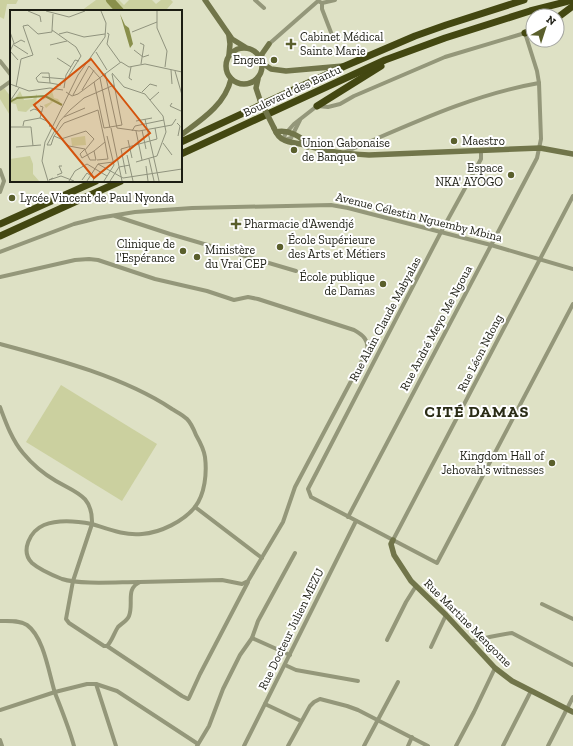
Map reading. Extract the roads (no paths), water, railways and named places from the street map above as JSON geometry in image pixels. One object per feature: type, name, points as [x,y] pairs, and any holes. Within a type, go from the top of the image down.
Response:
[{"type":"highway","name":"Boulevard des Bantu","points":[[182,142],[345,66],[415,36],[524,0]]},
{"type":"highway","name":"Boulevard des Bantu","points":[[182,154],[385,60],[445,38],[530,11],[573,0]]},
{"type":"highway","points":[[317,106],[382,65],[385,60]]},
{"type":"highway","points":[[0,224],[94,182]]},
{"type":"highway","points":[[0,236],[119,182]]},
{"type":"main road","points":[[205,0],[235,42],[250,49],[259,56],[261,61],[271,68],[286,71],[345,66]]},
{"type":"main road","points":[[182,134],[207,116],[219,103],[229,87],[230,79],[225,65],[229,55],[229,35]]},
{"type":"main road","points":[[229,55],[237,49],[262,48],[269,44]]},
{"type":"main road","points":[[269,44],[262,54],[262,69],[256,85],[257,93],[275,130],[283,140],[341,154],[369,155],[540,148],[573,154]]},
{"type":"main road","points":[[242,84],[251,83],[258,77]]},
{"type":"main road","points":[[230,79],[234,82],[250,87],[257,93]]},
{"type":"main road","points":[[275,130],[287,131],[293,134],[306,142],[308,147]]},
{"type":"main road","name":"Rue Martine Mengome","points":[[393,540],[392,549],[396,559],[416,586],[495,668],[505,677],[573,712]]},
{"type":"street","points":[[255,0],[264,8]]},
{"type":"street","points":[[269,44],[319,1],[335,0]]},
{"type":"street","points":[[319,1],[332,35]]},
{"type":"street","points":[[283,140],[287,131],[317,106],[328,107],[340,104],[354,96],[445,56],[525,33]]},
{"type":"street","points":[[530,48],[539,83],[540,148]]},
{"type":"street","points":[[0,61],[10,74]]},
{"type":"street","points":[[0,89],[10,82]]},
{"type":"street","points":[[341,154],[467,101],[539,83]]},
{"type":"street","points":[[334,96],[340,104]]},
{"type":"street","points":[[283,140],[291,139],[300,120]]},
{"type":"street","name":"Rue André Meyo Me Ngoua","points":[[348,517],[537,158],[540,148]]},
{"type":"street","name":"Rue Alain Claude Mabyalas","points":[[348,517],[311,496],[308,489],[481,158],[481,150]]},
{"type":"street","points":[[0,170],[4,181],[0,192]]},
{"type":"street","name":"Rue Léon Ndong","points":[[393,540],[573,196]]},
{"type":"street","name":"Avenue Célestin Nguemby Mbina","points":[[0,252],[74,224],[135,212],[192,208],[331,205],[348,208],[491,245],[573,269]]},
{"type":"street","points":[[135,212],[133,217],[136,224]]},
{"type":"street","points":[[112,216],[296,271]]},
{"type":"street","points":[[0,277],[75,260],[93,259],[156,279],[206,291],[234,300],[248,297],[258,299],[354,330],[366,339],[368,345],[367,351],[295,487],[283,522],[248,581],[200,674],[190,698],[182,696],[107,646],[104,646],[67,620],[73,581],[92,524],[91,511],[87,500],[82,495],[40,470],[23,453],[8,429],[0,407]]},
{"type":"street","points":[[348,517],[437,563],[573,304]]},
{"type":"street","points":[[0,344],[41,355],[95,373],[162,403],[188,419],[205,456],[205,483],[195,507],[176,523],[162,530],[143,534],[118,532],[92,524],[71,521],[49,523],[34,531],[27,544],[28,555],[32,563],[52,574],[73,581],[140,582],[222,580],[242,584],[248,581]]},
{"type":"street","points":[[195,507],[262,558]]},
{"type":"street","name":"Rue Docteur Julien MEZU","points":[[244,746],[356,521]]},
{"type":"street","points":[[0,710],[55,692],[87,684],[96,684],[117,691],[198,745],[209,726],[223,689],[240,655],[252,638],[258,621],[294,554]]},
{"type":"street","points":[[107,646],[118,627],[128,616],[130,612],[131,592],[133,586],[140,582]]},
{"type":"street","points":[[387,640],[406,602],[416,586]]},
{"type":"street","points":[[542,604],[573,619]]},
{"type":"street","points":[[431,647],[446,616]]},
{"type":"street","points":[[0,621],[21,622],[27,625],[37,637],[43,650],[55,692],[74,746]]},
{"type":"street","points":[[471,642],[474,639],[512,633],[573,665]]},
{"type":"street","points":[[252,638],[290,655]]},
{"type":"street","points":[[285,665],[296,670],[358,681]]},
{"type":"street","points":[[456,746],[495,668]]},
{"type":"street","points":[[364,746],[398,682]]},
{"type":"street","points":[[96,684],[116,746]]},
{"type":"street","points":[[503,746],[531,691]]},
{"type":"street","points":[[548,746],[573,697]]},
{"type":"street","points":[[288,746],[301,721],[314,702],[320,699],[358,710],[428,746]]},
{"type":"street","points":[[265,704],[301,721]]},
{"type":"street","points":[[408,746],[412,737]]},
{"type":"street","points":[[0,740],[2,746]]},
{"type":"waterway","points":[[110,0],[119,10]]},
{"type":"place","name":"Cabinet Médical Sainte Marie","points":[[291,44]]},
{"type":"place","name":"Engen","points":[[274,60]]},
{"type":"place","name":"Maestro","points":[[454,141]]},
{"type":"place","name":"Union Gabonaise de Banque","points":[[294,150]]},
{"type":"place","name":"Espace NKA' AYOGO","points":[[511,175]]},
{"type":"place","name":"Lycée Vincent de Paul Nyonda","points":[[12,198]]},
{"type":"place","name":"Pharmacie d'Awendjé","points":[[236,224]]},
{"type":"place","name":"École Supérieure des Arts et Métiers","points":[[280,247]]},
{"type":"place","name":"Clinique de l'Espérance","points":[[183,251]]},
{"type":"place","name":"Ministère du Vrai CEP","points":[[197,257]]},
{"type":"place","name":"École publique de Damas","points":[[383,284]]},
{"type":"place","name":"Kingdom Hall of Jehovah's witnesses","points":[[552,463]]},
{"type":"district","name":"CITÉ DAMAS","points":[[477,411]]}]
